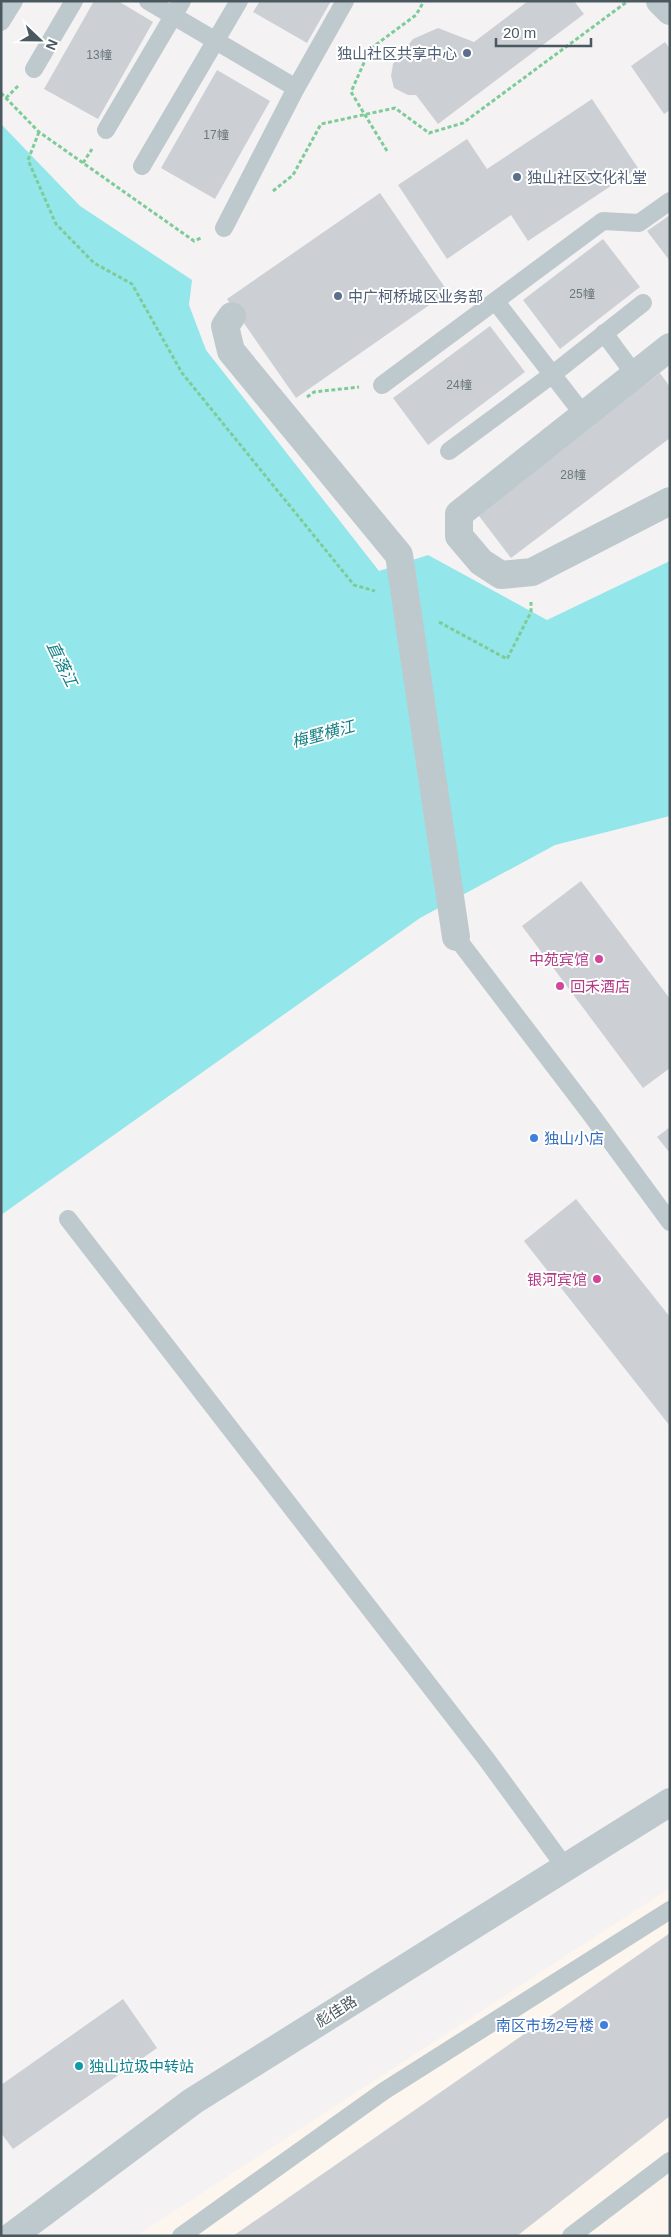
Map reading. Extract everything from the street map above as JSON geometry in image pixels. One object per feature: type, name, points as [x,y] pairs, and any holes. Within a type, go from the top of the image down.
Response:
[{"type":"street","points":[[660,1],[670,11]]},
{"type":"street","points":[[232,316],[225,326],[231,351],[399,555],[456,936]]},
{"type":"street","points":[[670,347],[459,514],[459,536],[482,562],[501,575],[532,572],[670,501]]},
{"type":"street","name":"彪佳路","points":[[12,2236],[193,2101],[670,1802]]},
{"type":"lane","points":[[1,22],[14,1]]},
{"type":"lane","points":[[34,69],[74,1]]},
{"type":"lane","points":[[148,1],[178,9],[216,42],[296,88]]},
{"type":"lane","points":[[142,166],[239,1]]},
{"type":"lane","points":[[224,228],[296,88],[345,1]]},
{"type":"lane","points":[[106,130],[178,9]]},
{"type":"lane","points":[[382,385],[603,221],[639,223],[670,201]]},
{"type":"lane","points":[[496,302],[583,414]]},
{"type":"lane","points":[[449,451],[553,374],[642,302]]},
{"type":"lane","points":[[604,333],[635,375]]},
{"type":"lane","points":[[456,936],[670,1222]]},
{"type":"lane","points":[[68,1220],[487,1760],[565,1868]]},
{"type":"lane","points":[[181,2236],[384,2091],[670,1910]]},
{"type":"lane","points":[[570,2236],[670,2161]]},
{"type":"path","points":[[387,151],[351,92],[370,49],[416,15],[424,1]]},
{"type":"path","points":[[270,193],[293,175],[321,124],[395,108],[430,133],[462,123],[628,1]]},
{"type":"path","points":[[1,93],[39,132],[194,241],[224,228]]},
{"type":"path","points":[[284,415],[314,392],[382,385]]},
{"type":"shaded area","name":"南区市场2号楼","points":[[670,1888],[670,2236],[136,2236]]},
{"type":"water","points":[[1,124],[80,206],[192,280],[189,305],[206,350],[379,571],[428,555],[547,620],[670,561],[670,816],[555,845],[420,918],[1,1215]]},
{"type":"building","points":[[94,1],[118,1],[153,22],[98,119],[44,89]]},
{"type":"building","points":[[260,1],[331,1],[307,43],[253,12]]},
{"type":"building","name":"独山社区共享中心","points":[[528,1],[574,1],[584,14],[438,124],[416,95],[408,95],[394,88],[391,76],[393,64],[413,39],[438,28],[474,42]]},
{"type":"building","points":[[665,42],[670,49],[670,110],[664,114],[631,66]]},
{"type":"building","points":[[217,70],[270,101],[215,199],[161,168]]},
{"type":"building","name":"独山社区文化礼堂","points":[[592,99],[638,168],[528,241],[511,215],[447,259],[398,185],[467,139],[487,169]]},
{"type":"building","name":"中广柯桥城区业务部","points":[[380,193],[448,292],[296,398],[227,299]]},
{"type":"building","points":[[670,215],[670,261],[647,231]]},
{"type":"building","points":[[603,239],[640,287],[560,349],[523,300]]},
{"type":"building","points":[[490,326],[525,372],[428,445],[393,398]]},
{"type":"building","points":[[660,373],[670,387],[670,438],[511,558],[476,512]]},
{"type":"building","points":[[581,881],[670,999],[670,1068],[643,1088],[522,926]]},
{"type":"building","points":[[670,1127],[670,1153],[657,1137]]},
{"type":"building","name":"银河宾馆","points":[[576,1199],[670,1317],[670,1426],[524,1241]]},
{"type":"building","name":"南区市场2号楼","points":[[670,1933],[670,2116],[517,2236],[233,2236]]},
{"type":"building","name":"独山垃圾中转站","points":[[123,1999],[157,2048],[13,2149],[1,2133],[1,2085]]},
{"type":"place","name":"独山社区共享中心","points":[[467,53]]},
{"type":"place","name":"独山社区文化礼堂","points":[[517,177]]},
{"type":"place","name":"中广柯桥城区业务部","points":[[338,296]]},
{"type":"place","name":"中苑宾馆","points":[[599,959]]},
{"type":"place","name":"回禾酒店","points":[[560,986]]},
{"type":"place","name":"独山小店","points":[[534,1138]]},
{"type":"place","name":"银河宾馆","points":[[597,1279]]},
{"type":"place","name":"南区市场2号楼","points":[[604,2025]]},
{"type":"place","name":"独山垃圾中转站","points":[[79,2066]]},
{"type":"water label","name":"直落江","points":[[62,664]]},
{"type":"water label","name":"梅墅横江","points":[[323,734]]}]
